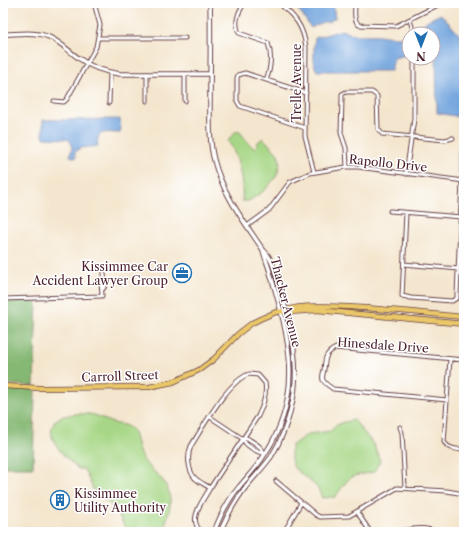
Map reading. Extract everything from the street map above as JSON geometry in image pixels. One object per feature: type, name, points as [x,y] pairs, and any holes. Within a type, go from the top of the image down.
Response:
[{"type":"main road","name":"Carroll Street","points":[[286,311],[290,308],[318,305],[464,317]]},
{"type":"main road","points":[[331,311],[336,310],[373,313],[379,309]]},
{"type":"main road","name":"Carroll Street","points":[[3,386],[40,388],[143,387],[166,384],[199,370],[214,359],[238,334],[260,319],[286,311],[331,311],[464,324]]},
{"type":"street","points":[[54,101],[64,102],[67,99],[94,50],[100,25],[94,3]]},
{"type":"street","name":"Thacker Avenue","points":[[210,3],[210,129],[214,161],[225,190],[262,249],[269,257],[275,269],[294,346],[296,366],[295,388],[287,424],[278,444],[236,502],[220,532]]},
{"type":"street","points":[[245,3],[238,14],[237,29],[239,33],[268,43],[270,48],[270,69],[266,80]]},
{"type":"street","name":"Trelle Avenue","points":[[279,3],[296,19],[305,36],[305,128],[306,143],[314,172]]},
{"type":"street","points":[[355,3],[355,19],[359,25],[396,26],[442,3]]},
{"type":"street","points":[[410,20],[412,26]]},
{"type":"street","points":[[3,34],[37,34],[49,37],[60,43],[86,63],[99,70],[147,74],[210,74]]},
{"type":"street","points":[[98,38],[185,38]]},
{"type":"street","points":[[406,174],[414,119],[414,66]]},
{"type":"street","points":[[108,103],[110,72]]},
{"type":"street","points":[[305,128],[238,104],[237,78],[238,75],[245,72],[306,93]]},
{"type":"street","points":[[147,74],[147,101]]},
{"type":"street","points":[[185,74],[185,101]]},
{"type":"street","points":[[347,167],[346,148],[341,133],[342,94],[346,92],[372,92],[377,96],[378,130],[382,134],[445,140],[453,138]]},
{"type":"street","name":"Rapollo Drive","points":[[248,226],[275,203],[290,182],[314,172],[347,167],[463,181]]},
{"type":"street","points":[[406,212],[402,296],[452,302],[457,298],[458,269],[462,236],[461,200],[463,181]]},
{"type":"street","points":[[390,212],[461,217]]},
{"type":"street","name":"Thacker Avenue","points":[[214,532],[232,496],[274,439],[286,408],[290,386],[289,349],[281,312],[262,249]]},
{"type":"street","points":[[404,264],[458,269]]},
{"type":"street","points":[[3,299],[102,296],[103,289],[101,286],[101,280],[104,277],[104,273]]},
{"type":"street","name":"Hinesdale Drive","points":[[447,400],[333,389],[326,385],[323,379],[327,354],[336,348],[450,359]]},
{"type":"street","points":[[464,360],[450,359],[444,442],[447,446],[453,449],[464,450]]},
{"type":"street","points":[[202,532],[196,525],[195,519],[210,488],[243,439],[262,406],[266,386],[260,377],[254,374],[245,376],[229,391],[210,417],[188,454],[190,468],[194,477],[210,488]]},
{"type":"street","points":[[210,417],[243,439],[244,443],[270,457]]},
{"type":"street","points":[[400,427],[402,433],[405,488]]},
{"type":"street","points":[[276,480],[320,517],[349,516],[393,489],[405,488],[447,491],[464,494]]},
{"type":"street","points":[[284,532],[302,503]]},
{"type":"street","points":[[357,512],[372,532]]},
{"type":"street","points":[[460,532],[464,512]]},
{"type":"street","points":[[395,532],[423,528],[429,528],[436,532]]},
{"type":"green space","points":[[239,131],[252,147],[256,148],[258,142],[263,138],[278,154],[280,162],[276,177],[265,190],[249,201],[242,201],[240,170],[235,153],[228,141],[235,132]]},
{"type":"green space","points":[[37,300],[34,386],[3,384],[3,301]]},
{"type":"green space","points":[[3,387],[34,389],[35,391],[33,467],[3,467]]},
{"type":"green space","points":[[76,414],[95,415],[110,422],[127,426],[133,431],[142,457],[148,466],[164,482],[170,495],[168,517],[162,532],[127,532],[116,509],[94,491],[84,469],[78,469],[58,448],[52,436],[54,422],[63,416]]},
{"type":"green space","points":[[354,420],[374,445],[380,461],[374,472],[357,475],[350,478],[335,497],[322,498],[317,487],[294,468],[291,460],[291,446],[308,434],[331,431],[335,426]]},
{"type":"water","points":[[291,3],[333,3],[335,18],[329,22],[323,22],[311,28],[301,13]]},
{"type":"water","points":[[441,14],[464,40],[464,142],[461,135],[461,119],[455,116],[437,113],[436,66],[441,66],[441,26],[421,26],[428,20]]},
{"type":"water","points":[[342,30],[356,34],[401,36],[401,56],[394,58],[391,71],[317,71],[314,65],[315,38]]},
{"type":"water","points":[[120,119],[120,133],[100,134],[98,137],[98,146],[80,148],[75,152],[76,158],[70,156],[72,147],[71,142],[67,139],[44,138],[43,134],[43,120]]},
{"type":"water","points":[[464,144],[464,173],[458,172],[458,150]]},
{"type":"place","name":"Kissimmee Car Accident Lawyer Group","points":[[182,273]]},
{"type":"place","name":"Kissimmee Utility Authority","points":[[60,500]]}]
